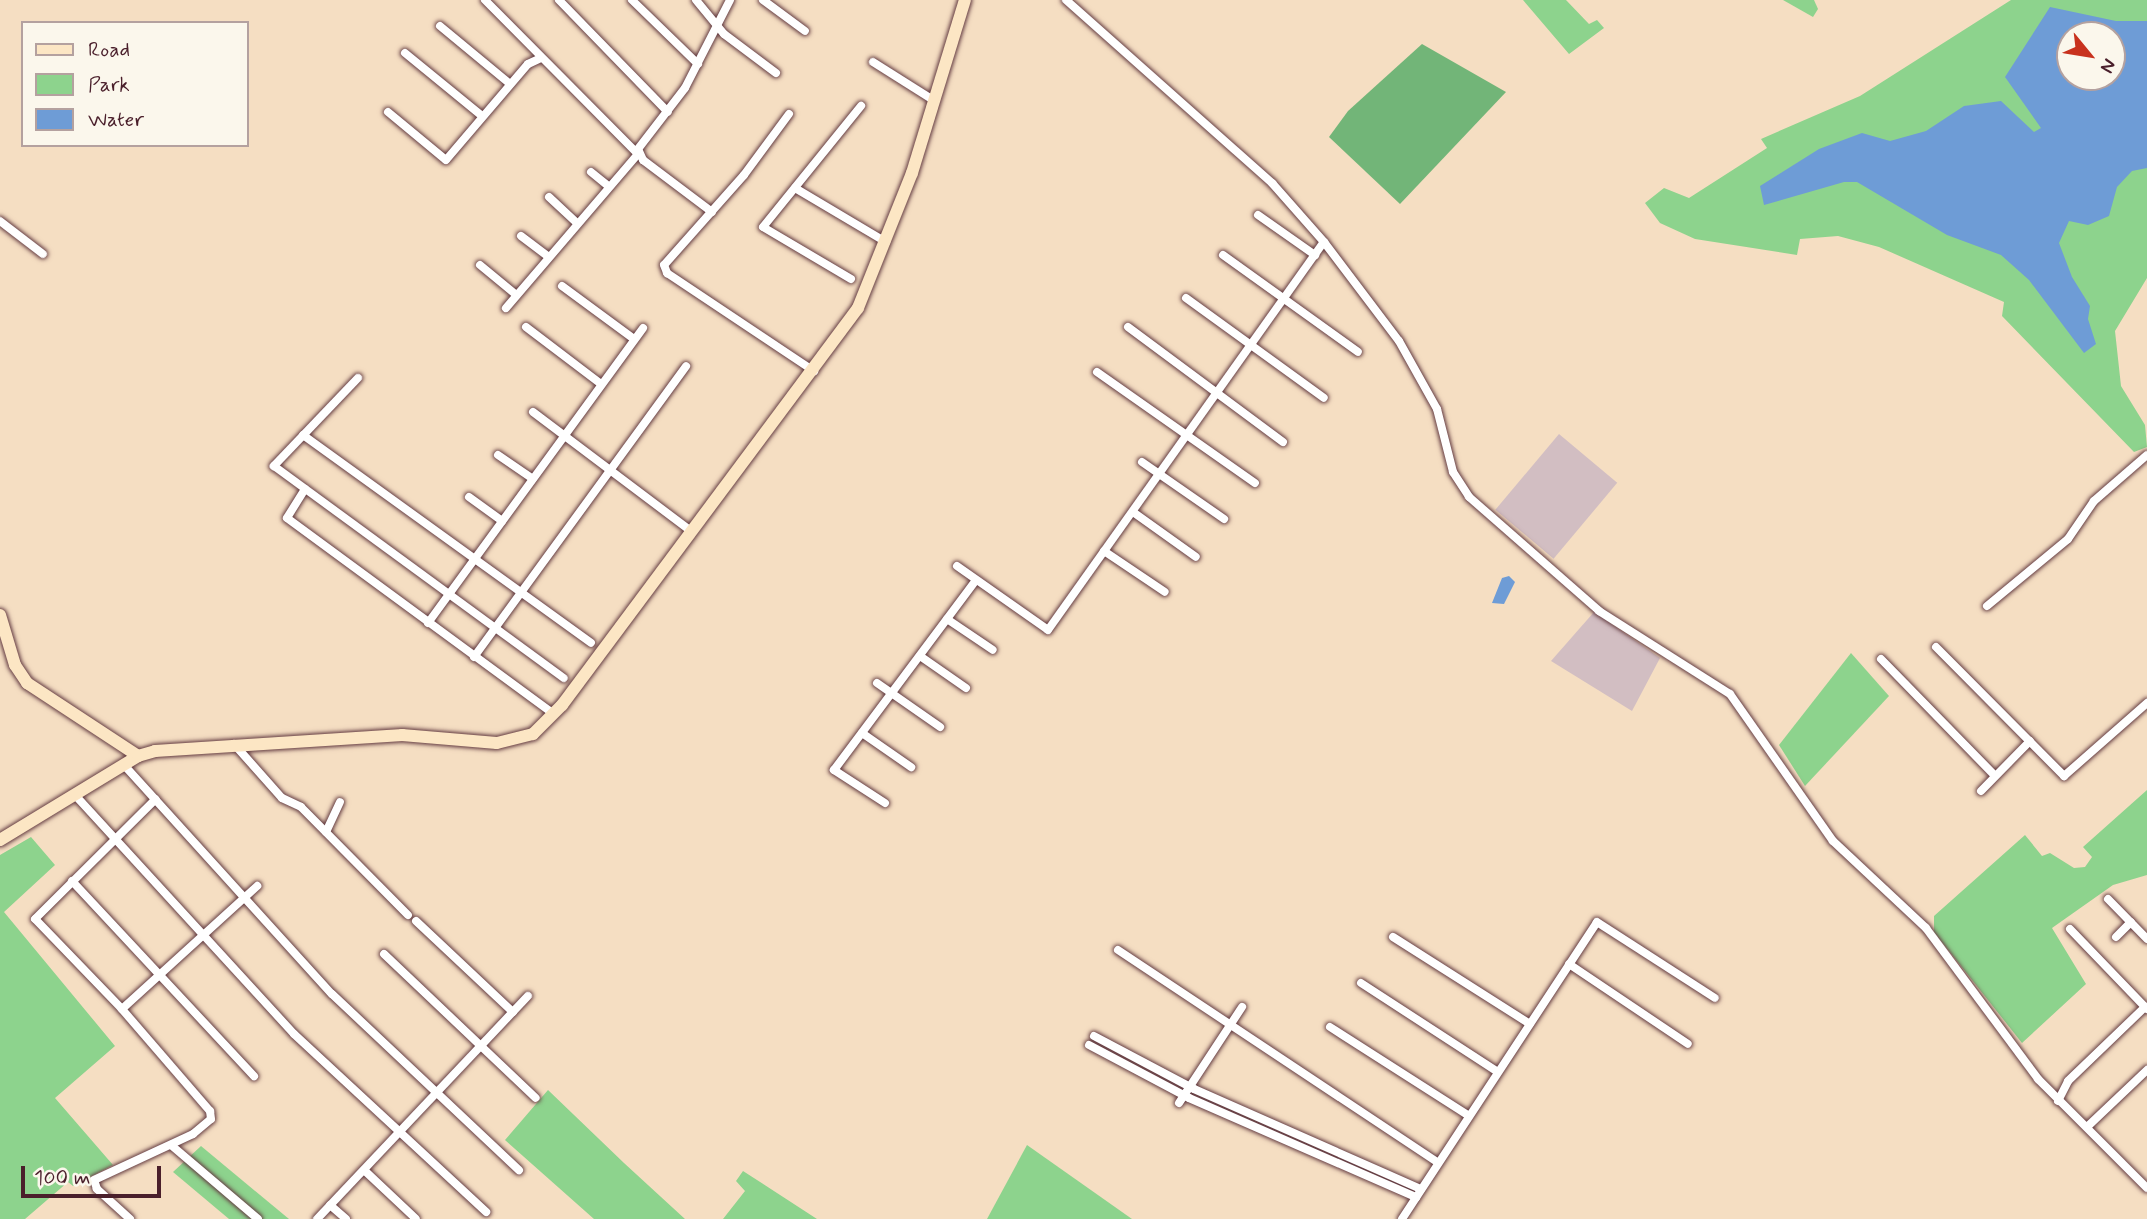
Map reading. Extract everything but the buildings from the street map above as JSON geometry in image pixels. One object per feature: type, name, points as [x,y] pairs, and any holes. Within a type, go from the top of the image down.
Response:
[{"type":"street","points":[[485,0],[638,154],[712,212]]},
{"type":"street","points":[[559,0],[668,112]]},
{"type":"street","points":[[632,0],[698,64]]},
{"type":"street","points":[[696,0],[717,24],[776,73]]},
{"type":"street","points":[[506,307],[514,293],[638,154],[642,142],[668,112],[698,64],[730,0]]},
{"type":"street","points":[[763,0],[805,31]]},
{"type":"street","points":[[0,840],[138,756],[234,744],[402,735],[497,743],[533,734],[554,714],[814,371],[858,308],[886,242],[935,101],[965,0]]},
{"type":"street","points":[[1066,0],[1272,183],[1324,242],[1406,353],[1437,409],[1453,471],[1469,497],[1599,611],[1730,694],[1750,718],[1818,824],[1926,928],[2059,1101],[2147,1188]]},
{"type":"street","points":[[440,26],[510,84]]},
{"type":"street","points":[[405,53],[482,116]]},
{"type":"street","points":[[388,112],[446,160],[528,64],[541,58]]},
{"type":"street","points":[[873,62],[935,101]]},
{"type":"street","points":[[851,279],[763,227],[861,106]]},
{"type":"street","points":[[789,114],[712,212],[665,260],[665,270],[814,371]]},
{"type":"street","points":[[591,172],[608,186]]},
{"type":"street","points":[[795,188],[886,242]]},
{"type":"street","points":[[549,197],[577,223]]},
{"type":"street","points":[[1258,215],[1315,255]]},
{"type":"street","points":[[0,220],[43,254]]},
{"type":"street","points":[[521,236],[548,256]]},
{"type":"street","points":[[957,566],[1048,630],[1324,242]]},
{"type":"street","points":[[1223,256],[1359,352]]},
{"type":"street","points":[[480,265],[514,293]]},
{"type":"street","points":[[562,286],[634,340]]},
{"type":"street","points":[[1186,298],[1324,398]]},
{"type":"street","points":[[526,327],[601,384]]},
{"type":"street","points":[[1128,327],[1283,442]]},
{"type":"street","points":[[428,623],[643,328]]},
{"type":"street","points":[[474,657],[686,366]]},
{"type":"street","points":[[1097,372],[1255,482]]},
{"type":"street","points":[[358,378],[274,466],[564,678]]},
{"type":"street","points":[[533,412],[692,532]]},
{"type":"street","points":[[303,435],[591,643]]},
{"type":"street","points":[[498,454],[533,479]]},
{"type":"street","points":[[1987,606],[2068,539],[2094,501],[2147,456]]},
{"type":"street","points":[[1142,462],[1224,519]]},
{"type":"street","points":[[305,489],[288,518],[554,714]]},
{"type":"street","points":[[469,497],[502,521]]},
{"type":"street","points":[[1132,512],[1196,557]]},
{"type":"street","points":[[1104,551],[1165,592]]},
{"type":"street","points":[[885,803],[834,771],[976,580]]},
{"type":"street","points":[[0,615],[15,666],[27,683],[138,756]]},
{"type":"street","points":[[947,619],[993,650]]},
{"type":"street","points":[[1936,647],[2064,776],[2147,703]]},
{"type":"street","points":[[920,656],[966,688]]},
{"type":"street","points":[[1881,659],[1995,776]]},
{"type":"street","points":[[877,683],[940,727]]},
{"type":"street","points":[[862,733],[911,767]]},
{"type":"street","points":[[1981,791],[2030,741]]},
{"type":"street","points":[[234,744],[282,797],[301,807],[408,915]]},
{"type":"street","points":[[124,765],[332,994],[519,1170]]},
{"type":"street","points":[[75,795],[294,1034],[486,1212]]},
{"type":"street","points":[[130,1219],[97,1189],[94,1180],[203,1128],[211,1119],[210,1111],[122,1009],[36,924],[38,912],[156,800]]},
{"type":"street","points":[[326,832],[340,802]]},
{"type":"street","points":[[72,881],[161,973],[254,1076]]},
{"type":"street","points":[[122,1009],[257,886]]},
{"type":"street","points":[[2108,899],[2147,939]]},
{"type":"street","points":[[416,921],[513,1012]]},
{"type":"street","points":[[1402,1219],[1597,922],[1715,998]]},
{"type":"street","points":[[2116,937],[2131,922]]},
{"type":"street","points":[[2059,1101],[2068,1081],[2146,1008],[2070,929]]},
{"type":"street","points":[[1393,937],[1530,1024]]},
{"type":"street","points":[[1118,950],[1438,1163]]},
{"type":"street","points":[[384,954],[536,1098]]},
{"type":"street","points":[[1569,964],[1688,1044]]},
{"type":"street","points":[[1361,982],[1498,1072]]},
{"type":"street","points":[[317,1219],[528,996]]},
{"type":"street","points":[[1182,1099],[1242,1007]]},
{"type":"street","points":[[1330,1027],[1469,1116]]},
{"type":"street","points":[[1094,1036],[1190,1087],[1421,1189]]},
{"type":"street","points":[[1089,1045],[1182,1099],[1416,1197]]},
{"type":"street","points":[[2087,1127],[2147,1070]]},
{"type":"street","points":[[171,1145],[258,1219]]},
{"type":"street","points":[[364,1170],[416,1219]]},
{"type":"street","points":[[331,1205],[346,1219]]},
{"type":"shaded area","points":[[1559,434],[1617,483],[1554,559],[1495,510]]},
{"type":"shaded area","points":[[1594,612],[1660,658],[1632,711],[1551,661]]},
{"type":"green space","points":[[1523,0],[1566,0],[1589,24],[1597,20],[1604,28],[1569,54]]},
{"type":"green space","points":[[1783,0],[1814,0],[1818,9],[1813,17]]},
{"type":"green space","points":[[2011,0],[2147,0],[2147,278],[2115,331],[2121,386],[2145,425],[2147,447],[2134,452],[2002,316],[2004,302],[1879,247],[1838,236],[1800,239],[1797,255],[1695,239],[1660,223],[1645,203],[1664,188],[1689,198],[1767,148],[1761,139],[1860,96]]},
{"type":"green space","points":[[1422,44],[1506,92],[1400,204],[1329,137],[1348,111]]},
{"type":"green space","points":[[1851,653],[1889,696],[1805,786],[1779,745]]},
{"type":"green space","points":[[2147,790],[2147,875],[2113,885],[2052,928],[2086,984],[2022,1043],[1934,932],[1934,916],[2025,835],[2042,856],[2050,853],[2074,868],[2085,867],[2092,857],[2083,847]]},
{"type":"green space","points":[[31,837],[55,865],[4,912],[115,1046],[55,1098],[113,1165],[73,1186],[68,1182],[25,1219],[0,1219],[0,855]]},
{"type":"green space","points":[[548,1090],[685,1219],[594,1219],[505,1140]]},
{"type":"green space","points":[[1027,1145],[1132,1219],[987,1219]]},
{"type":"green space","points":[[201,1146],[289,1219],[229,1219],[173,1172]]},
{"type":"green space","points":[[743,1171],[817,1219],[723,1219],[745,1191],[736,1181]]},
{"type":"water","points":[[2050,7],[2116,21],[2056,21],[2056,91],[2126,91],[2126,21],[2147,21],[2147,168],[2132,171],[2117,187],[2109,216],[2088,225],[2069,221],[2059,243],[2072,277],[2090,306],[2088,319],[2096,344],[2084,353],[2029,280],[2001,255],[1947,235],[1857,182],[1844,182],[1764,205],[1760,186],[1819,149],[1862,133],[1890,141],[1926,131],[1964,106],[2001,101],[2034,132],[2041,128],[2005,77]]},
{"type":"water","points":[[1509,576],[1515,582],[1504,604],[1492,603],[1502,578]]}]
